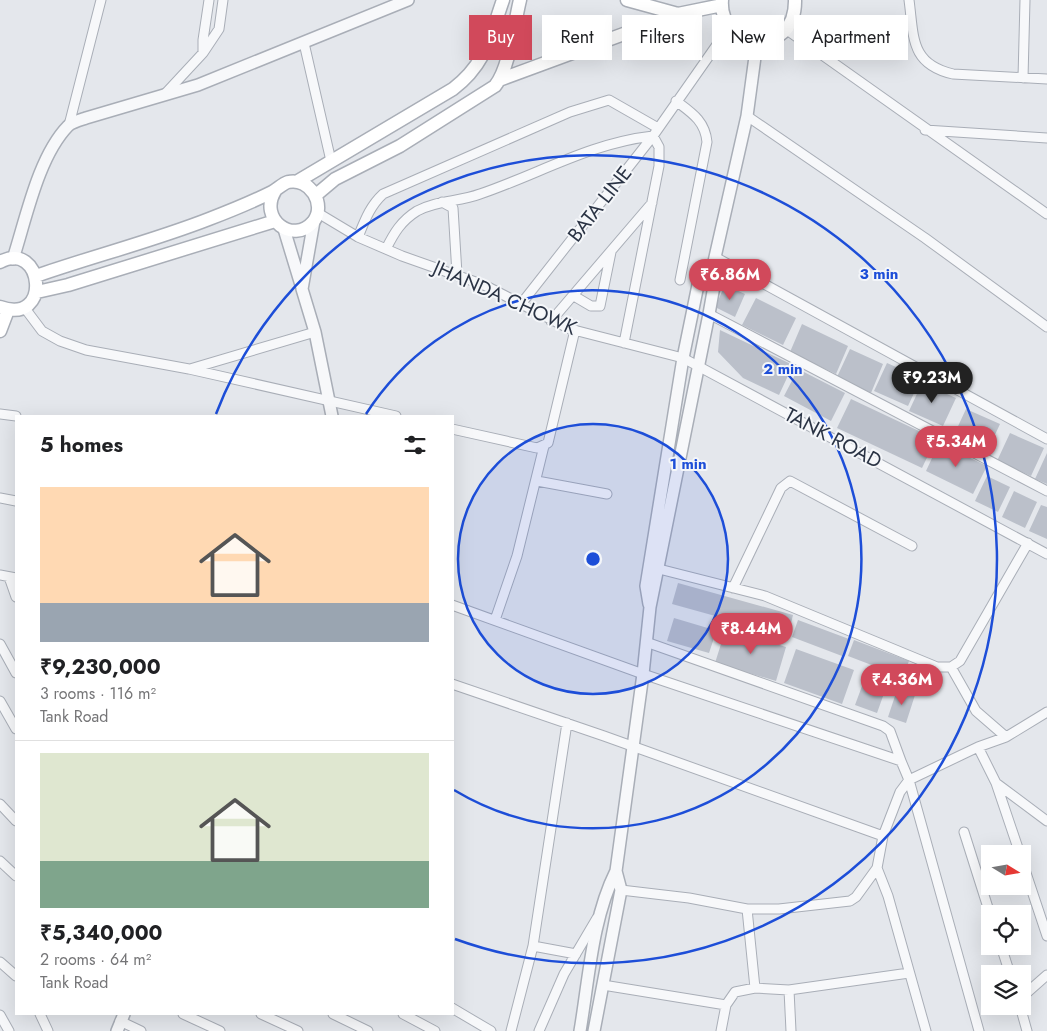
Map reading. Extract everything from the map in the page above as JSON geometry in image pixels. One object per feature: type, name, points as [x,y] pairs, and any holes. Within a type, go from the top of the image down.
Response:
[{"type":"main road","points":[[298,182],[453,89],[470,76],[484,56],[503,0]]},
{"type":"main road","points":[[500,80],[520,0]]},
{"type":"main road","points":[[627,0],[678,14]]},
{"type":"main road","points":[[786,30],[795,14],[795,0]]},
{"type":"main road","points":[[316,195],[335,179],[400,146],[489,91],[500,80],[678,14],[722,2],[724,15]]},
{"type":"main road","points":[[36,276],[208,219],[274,191],[289,182],[306,184],[316,195],[316,217],[300,230],[279,225],[68,285],[37,292]]},
{"type":"main road","points":[[274,191],[270,205],[279,225]]},
{"type":"main road","points":[[0,262],[13,259],[28,264],[36,276],[37,292],[31,302],[24,308],[4,309],[0,331]]},
{"type":"street","points":[[13,259],[36,184],[54,146],[70,125],[101,0]]},
{"type":"street","points":[[204,53],[203,40],[209,0]]},
{"type":"street","points":[[164,95],[204,53],[219,29],[223,0]]},
{"type":"street","points":[[70,125],[198,85],[408,0]]},
{"type":"street","points":[[909,0],[915,48],[927,64],[940,71],[954,74],[1047,80]]},
{"type":"street","points":[[1023,78],[1025,0]]},
{"type":"street","points":[[786,30],[924,130],[1047,214]]},
{"type":"street","points":[[304,43],[331,161]]},
{"type":"street","name":"BATA LINE","points":[[521,304],[656,132],[712,51]]},
{"type":"street","points":[[580,1031],[600,911],[606,890],[616,871],[643,674],[650,607],[709,314],[714,286],[714,262],[747,116],[755,60]]},
{"type":"street","points":[[358,236],[367,214],[375,201],[383,194],[570,112],[609,100],[656,132],[661,156],[624,343]]},
{"type":"street","points":[[676,101],[701,121],[706,131],[707,142],[680,280]]},
{"type":"street","points":[[747,116],[925,238],[1047,327]]},
{"type":"street","points":[[924,130],[1047,138]]},
{"type":"street","points":[[386,249],[398,227],[405,219],[428,206],[478,195],[601,146],[656,132]]},
{"type":"street","points":[[442,202],[453,208],[457,274]]},
{"type":"street","points":[[551,321],[652,202]]},
{"type":"street","points":[[302,289],[316,217]]},
{"type":"street","name":"JHANDA CHOWK","points":[[316,217],[386,249],[484,285],[551,321],[574,330],[683,358],[698,366]]},
{"type":"street","points":[[279,225],[315,332],[332,415]]},
{"type":"street","points":[[574,296],[591,306],[600,306],[611,251]]},
{"type":"street","points":[[650,607],[646,586],[683,358],[699,280],[714,262]]},
{"type":"street","points":[[714,262],[1047,439]]},
{"type":"street","points":[[24,308],[42,331],[60,341],[86,350],[189,369],[391,415]]},
{"type":"street","points":[[709,314],[1047,491]]},
{"type":"street","points":[[454,429],[536,448],[548,443],[552,434],[574,330]]},
{"type":"street","points":[[189,369],[315,332]]},
{"type":"street","name":"TANK ROAD","points":[[698,366],[1047,554]]},
{"type":"street","points":[[0,414],[15,416]]},
{"type":"street","points":[[495,620],[517,556],[537,481],[544,446]]},
{"type":"street","points":[[537,481],[607,494]]},
{"type":"street","points":[[733,588],[781,488],[790,481],[912,546]]},
{"type":"street","points":[[0,498],[15,501]]},
{"type":"street","points":[[659,569],[765,596],[937,667],[951,667],[960,661],[1028,543]]},
{"type":"street","points":[[8,576],[15,594]]},
{"type":"street","points":[[454,606],[643,674],[901,761]]},
{"type":"street","points":[[646,642],[883,726],[890,731],[909,780],[980,1031]]},
{"type":"street","points":[[0,644],[15,671]]},
{"type":"street","points":[[951,667],[976,711],[1006,737]]},
{"type":"street","points":[[454,685],[883,836]]},
{"type":"street","points":[[0,701],[15,727]]},
{"type":"street","points":[[621,890],[689,898],[747,909],[842,904],[856,897],[878,868],[883,836],[900,792],[909,780],[978,746],[1006,737],[1047,712]]},
{"type":"street","points":[[511,1031],[533,946],[567,723]]},
{"type":"street","points":[[978,746],[996,783],[1017,845]]},
{"type":"street","points":[[996,783],[1047,821]]},
{"type":"street","points":[[0,804],[15,819]]},
{"type":"street","points":[[964,832],[987,905]]},
{"type":"street","points":[[0,861],[15,875]]},
{"type":"street","points":[[878,868],[888,896],[926,1031]]},
{"type":"street","points":[[594,1031],[621,890],[616,871]]},
{"type":"street","points":[[1031,887],[1047,936]]},
{"type":"street","points":[[747,909],[755,988]]},
{"type":"street","points":[[539,1031],[564,974],[600,911]]},
{"type":"street","points":[[533,946],[576,954]]},
{"type":"street","points":[[0,962],[15,975]]},
{"type":"street","points":[[721,1031],[726,1005],[735,992],[755,988],[789,990],[909,973]]},
{"type":"street","points":[[1031,989],[1047,975]]},
{"type":"street","points":[[603,985],[726,1005]]},
{"type":"street","points":[[789,990],[791,1031]]},
{"type":"street","points":[[454,1009],[491,1031]]},
{"type":"street","points":[[0,1015],[9,1031]]},
{"type":"street","points":[[40,1015],[48,1031]]},
{"type":"street","points":[[185,1015],[220,1031]]},
{"type":"street","points":[[263,1015],[298,1031]]},
{"type":"street","points":[[335,1015],[368,1031]]},
{"type":"street","points":[[405,1015],[434,1031]]},
{"type":"street","points":[[1023,1015],[1027,1031]]},
{"type":"street","points":[[120,1022],[141,1031]]},
{"type":"building","points":[[725,285],[745,294],[735,317],[715,307]]},
{"type":"building","points":[[756,298],[796,318],[783,345],[742,325]]},
{"type":"building","points":[[802,324],[848,346],[836,374],[790,352]]},
{"type":"building","points":[[720,330],[793,365],[779,395],[743,378],[718,352]]},
{"type":"building","points":[[850,349],[883,364],[871,393],[837,377]]},
{"type":"building","points":[[887,363],[921,378],[908,406],[874,391]]},
{"type":"building","points":[[798,369],[845,393],[831,421],[784,396]]},
{"type":"building","points":[[922,383],[956,398],[943,426],[909,411]]},
{"type":"building","points":[[851,399],[936,439],[922,468],[837,428]]},
{"type":"building","points":[[966,409],[1000,424],[987,452],[953,437]]},
{"type":"building","points":[[1010,433],[1044,448],[1031,476],[997,461]]},
{"type":"building","points":[[939,443],[987,466],[973,494],[926,471]]},
{"type":"building","points":[[1047,453],[1047,484],[1035,479]]},
{"type":"building","points":[[987,476],[1010,487],[998,512],[975,501]]},
{"type":"building","points":[[1014,491],[1037,502],[1025,528],[1002,517]]},
{"type":"building","points":[[1041,505],[1047,507],[1047,539],[1029,531]]},
{"type":"building","points":[[678,583],[793,615],[788,636],[672,604]]},
{"type":"building","points":[[674,618],[711,629],[714,624],[718,626],[709,653],[667,641]]},
{"type":"building","points":[[798,620],[849,639],[842,656],[792,637]]},
{"type":"building","points":[[726,628],[786,647],[776,681],[715,663]]},
{"type":"building","points":[[854,640],[909,661],[903,677],[848,656]]},
{"type":"building","points":[[796,649],[854,670],[842,704],[784,683]]},
{"type":"building","points":[[865,678],[887,685],[877,713],[855,705]]},
{"type":"building","points":[[897,690],[915,695],[906,723],[888,717]]}]
